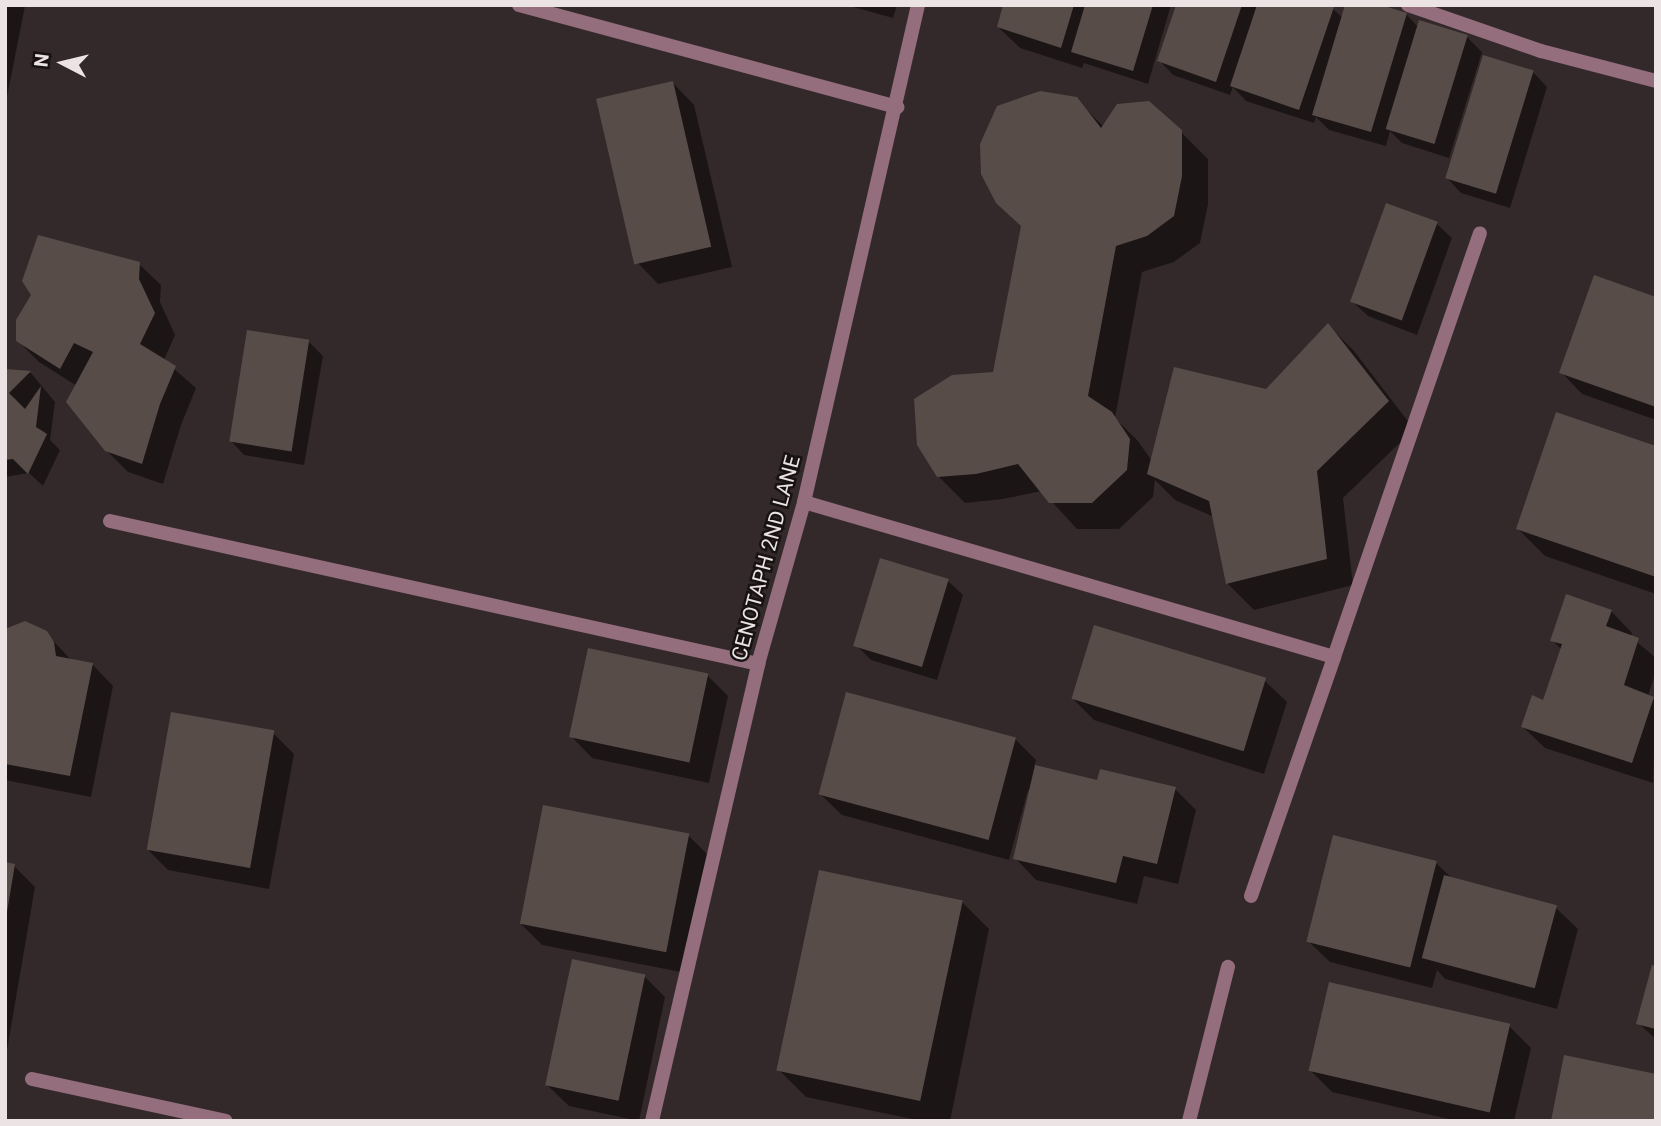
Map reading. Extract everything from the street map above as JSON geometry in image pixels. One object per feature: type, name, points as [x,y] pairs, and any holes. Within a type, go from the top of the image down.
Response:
[{"type":"street","points":[[519,5],[897,107]]},
{"type":"street","name":"CENOTAPH 2ND LANE","points":[[653,1121],[758,664],[804,502],[897,107],[918,5]]},
{"type":"street","points":[[1408,5],[1541,51],[1656,81]]},
{"type":"street","points":[[1251,896],[1480,233]]},
{"type":"street","points":[[804,502],[1335,657]]},
{"type":"street","points":[[110,521],[758,664]]},
{"type":"street","points":[[1189,1121],[1228,967]]},
{"type":"street","points":[[32,1079],[226,1121]]},
{"type":"building","points":[[1003,5],[1074,5],[1061,48],[997,27]]},
{"type":"building","points":[[1085,5],[1153,5],[1133,71],[1071,52]]},
{"type":"building","points":[[1176,5],[1242,5],[1216,82],[1157,61]]},
{"type":"building","points":[[1257,5],[1334,7],[1299,110],[1230,86]]},
{"type":"building","points":[[1345,5],[1381,5],[1407,13],[1371,132],[1312,115]]},
{"type":"building","points":[[1419,20],[1468,35],[1434,144],[1386,129]]},
{"type":"building","points":[[1483,55],[1534,70],[1496,194],[1445,178]]},
{"type":"building","points":[[673,81],[711,247],[634,264],[596,99]]},
{"type":"building","points":[[1040,91],[1077,97],[1101,128],[1117,104],[1149,101],[1182,130],[1182,176],[1174,216],[1147,236],[1116,246],[1088,396],[1112,412],[1130,439],[1127,470],[1092,503],[1049,503],[1018,464],[976,474],[937,477],[917,445],[914,399],[952,375],[993,372],[1021,226],[996,203],[981,174],[980,144],[997,106]]},
{"type":"building","points":[[1386,203],[1438,222],[1402,320],[1350,302]]},
{"type":"building","points":[[38,235],[140,262],[139,279],[155,313],[140,344],[176,366],[160,404],[142,464],[105,451],[66,402],[93,352],[74,343],[60,369],[16,341],[16,320],[31,295],[22,281]]},
{"type":"building","points":[[1594,275],[1656,297],[1656,407],[1559,373]]},
{"type":"building","points":[[1328,323],[1389,401],[1317,471],[1327,559],[1226,584],[1209,501],[1147,474],[1174,367],[1266,389]]},
{"type":"building","points":[[247,330],[309,340],[292,451],[229,442]]},
{"type":"building","points":[[5,369],[31,371],[9,393],[25,409],[41,386],[36,427],[47,434],[28,474],[13,459],[5,460]]},
{"type":"building","points":[[1556,412],[1656,446],[1656,577],[1516,529]]},
{"type":"building","points":[[880,558],[949,579],[922,667],[853,646]]},
{"type":"building","points":[[1566,594],[1612,610],[1606,626],[1639,638],[1624,685],[1654,697],[1632,763],[1521,727],[1532,695],[1543,700],[1562,644],[1550,641]]},
{"type":"building","points":[[25,621],[47,631],[54,642],[56,656],[93,663],[70,776],[5,764],[5,629]]},
{"type":"building","points":[[1094,625],[1266,678],[1244,751],[1071,699]]},
{"type":"building","points":[[588,648],[708,674],[689,763],[569,737]]},
{"type":"building","points":[[846,692],[1016,738],[989,840],[819,794]]},
{"type":"building","points":[[171,712],[274,730],[250,868],[147,850]]},
{"type":"building","points":[[1035,765],[1097,780],[1100,769],[1176,787],[1157,864],[1123,856],[1116,883],[1013,859]]},
{"type":"building","points":[[543,805],[689,833],[666,952],[520,924]]},
{"type":"building","points":[[1333,835],[1437,861],[1410,968],[1306,942]]},
{"type":"building","points":[[5,862],[15,864],[7,912],[5,912]]},
{"type":"building","points":[[819,870],[963,901],[920,1101],[776,1071]]},
{"type":"building","points":[[1444,875],[1557,905],[1535,988],[1422,958]]},
{"type":"building","points":[[572,959],[645,975],[619,1101],[545,1085]]},
{"type":"building","points":[[1652,965],[1656,966],[1656,1029],[1636,1024]]},
{"type":"building","points":[[1329,982],[1510,1024],[1490,1113],[1309,1071]]},
{"type":"building","points":[[1564,1055],[1656,1074],[1656,1121],[1551,1121]]}]
